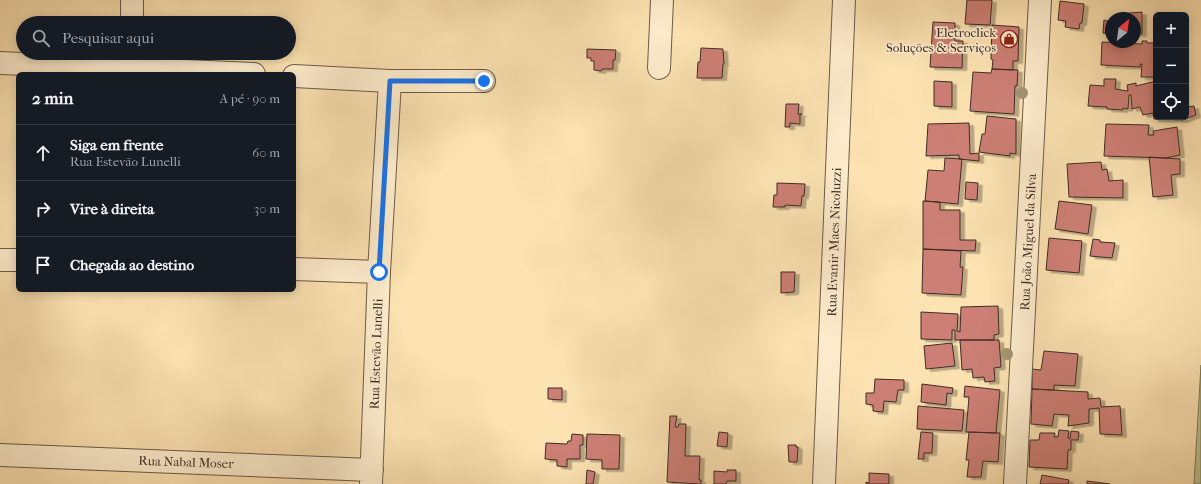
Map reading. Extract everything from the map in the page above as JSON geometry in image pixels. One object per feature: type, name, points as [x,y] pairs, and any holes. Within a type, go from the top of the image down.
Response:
[{"type":"street","points":[[132,0],[132,16]]},
{"type":"street","points":[[659,68],[662,0]]},
{"type":"street","name":"Rua Evanir Maes Nicoluzzi","points":[[824,484],[844,0]]},
{"type":"street","name":"Rua João Miguel da Silva","points":[[1016,484],[1040,0]]},
{"type":"street","points":[[0,63],[131,60],[236,72]]},
{"type":"street","points":[[296,76],[390,81],[484,81]]},
{"type":"street","name":"Rua Estevão Lunelli","points":[[372,477],[379,272],[390,81]]},
{"type":"street","points":[[0,260],[16,260]]},
{"type":"street","points":[[296,269],[379,272]]},
{"type":"street","name":"Rua Nabal Moser","points":[[0,455],[372,477]]},
{"type":"green space","points":[[1201,365],[1201,484],[1194,484]]},
{"type":"building","points":[[967,0],[992,0],[990,25],[965,24]]},
{"type":"building","points":[[1060,1],[1084,4],[1082,23],[1080,23],[1079,29],[1065,27],[1066,21],[1058,20]]},
{"type":"building","points":[[1142,12],[1142,34],[1141,34]]},
{"type":"building","points":[[1104,20],[1105,33],[1103,33]]},
{"type":"building","points":[[933,22],[955,23],[955,41],[963,41],[962,68],[930,67]]},
{"type":"building","points":[[992,25],[1019,27],[1018,61],[1013,61],[1013,70],[992,69]]},
{"type":"building","points":[[1142,41],[1153,43],[1153,77],[1141,77],[1142,64],[1140,64],[1140,67],[1101,65],[1102,42],[1105,42],[1105,48],[1141,48]]},
{"type":"building","points":[[701,48],[723,49],[724,64],[722,78],[697,78]]},
{"type":"building","points":[[587,49],[616,50],[615,60],[613,60],[613,69],[602,69],[601,71],[594,70],[594,61],[591,61],[591,58],[587,58]]},
{"type":"building","points":[[992,69],[1018,70],[1017,86],[1015,86],[1014,114],[970,111],[973,72],[991,73]]},
{"type":"building","points":[[1104,79],[1116,79],[1115,89],[1128,91],[1127,85],[1136,83],[1136,86],[1153,82],[1153,113],[1143,115],[1140,107],[1132,109],[1131,95],[1129,95],[1128,109],[1107,109],[1107,107],[1088,106],[1090,85],[1104,86]]},
{"type":"building","points":[[934,81],[952,82],[952,107],[934,106]]},
{"type":"building","points":[[786,104],[799,104],[798,114],[802,114],[800,115],[800,124],[790,123],[790,127],[785,127]]},
{"type":"building","points":[[1194,106],[1196,115],[1189,118],[1189,107]]},
{"type":"building","points":[[987,116],[1016,119],[1016,154],[1010,153],[1010,156],[979,152],[982,134],[985,134]]},
{"type":"building","points":[[969,123],[970,154],[979,153],[979,161],[959,159],[959,155],[926,156],[928,124]]},
{"type":"building","points":[[1106,124],[1149,125],[1148,135],[1154,135],[1153,131],[1177,127],[1180,155],[1166,158],[1104,156]]},
{"type":"building","points":[[1149,157],[1180,159],[1180,174],[1171,175],[1173,195],[1153,197]]},
{"type":"building","points":[[945,158],[962,159],[958,204],[925,201],[928,170],[944,171]]},
{"type":"building","points":[[1101,162],[1102,170],[1107,169],[1109,181],[1123,180],[1123,198],[1069,197],[1067,164]]},
{"type":"building","points":[[966,182],[978,183],[977,200],[965,199]]},
{"type":"building","points":[[777,183],[805,184],[801,206],[785,205],[785,207],[773,207],[774,195],[777,195]]},
{"type":"building","points":[[923,201],[940,202],[940,210],[960,210],[960,240],[976,240],[975,251],[923,249]]},
{"type":"building","points":[[1059,201],[1092,205],[1088,234],[1055,229]]},
{"type":"building","points":[[1049,238],[1082,241],[1079,273],[1046,270]]},
{"type":"building","points":[[1093,239],[1100,240],[1100,242],[1115,243],[1112,258],[1090,256]]},
{"type":"building","points":[[923,249],[961,251],[960,267],[963,267],[961,295],[922,293]]},
{"type":"building","points":[[781,272],[795,272],[794,292],[781,293]]},
{"type":"building","points":[[998,306],[999,334],[994,335],[994,340],[955,340],[955,330],[952,330],[952,340],[921,339],[921,312],[958,314],[957,331],[960,332],[961,307]]},
{"type":"building","points":[[960,340],[999,340],[1001,367],[994,368],[995,381],[985,382],[984,377],[973,378],[972,369],[962,370]]},
{"type":"building","points":[[952,343],[955,366],[926,369],[924,346]]},
{"type":"building","points":[[1044,351],[1078,354],[1075,386],[1054,385],[1054,390],[1032,389],[1032,369],[1041,370]]},
{"type":"building","points":[[875,379],[904,380],[904,390],[898,390],[896,402],[884,401],[883,412],[873,411],[873,405],[866,404],[866,393],[874,393]]},
{"type":"building","points":[[922,384],[953,388],[952,394],[947,393],[946,405],[921,402]]},
{"type":"building","points":[[965,386],[1000,390],[996,433],[966,432],[969,397],[964,397]]},
{"type":"building","points":[[548,388],[562,388],[562,400],[548,399]]},
{"type":"building","points":[[1032,389],[1088,392],[1088,399],[1100,398],[1101,407],[1120,406],[1122,435],[1100,434],[1099,408],[1089,409],[1089,423],[1068,426],[1069,415],[1054,414],[1052,426],[1031,424]]},
{"type":"building","points":[[918,406],[964,410],[962,431],[917,429]]},
{"type":"building","points":[[670,416],[677,416],[675,427],[678,427],[679,424],[686,424],[685,456],[700,456],[699,480],[701,480],[701,484],[667,482]]},
{"type":"building","points":[[1059,430],[1069,431],[1068,438],[1070,439],[1071,431],[1079,432],[1078,440],[1071,440],[1071,450],[1068,450],[1067,469],[1029,467],[1030,440],[1039,440],[1040,433],[1055,433],[1054,437],[1058,437]]},
{"type":"building","points":[[719,432],[728,433],[727,447],[717,446]]},
{"type":"building","points":[[921,432],[933,433],[932,453],[924,453],[924,459],[918,459]]},
{"type":"building","points":[[969,432],[1000,433],[998,462],[983,461],[981,477],[967,477],[969,460],[966,460]]},
{"type":"building","points":[[572,434],[583,435],[583,445],[580,445],[580,459],[567,459],[567,467],[557,466],[557,460],[545,459],[546,443],[567,444],[568,441],[571,441]]},
{"type":"building","points":[[587,434],[620,435],[619,469],[602,469],[602,460],[586,459]]},
{"type":"building","points":[[788,445],[796,445],[796,447],[798,447],[797,462],[789,462]]},
{"type":"building","points":[[587,470],[595,472],[593,484],[586,484]]},
{"type":"building","points":[[727,470],[736,470],[736,481],[727,481],[726,484],[714,484],[714,471],[727,472]]},
{"type":"building","points":[[869,473],[889,474],[889,484],[866,484],[866,482],[869,483]]},
{"type":"building","points":[[1042,475],[1069,480],[1068,484],[1040,484]]},
{"type":"building","points":[[1087,481],[1110,484],[1087,484]]},
{"type":"place","name":"Eletroclick Soluções & Serviços","points":[[1009,39]]},
{"type":"route","points":[[379,272],[390,81],[484,81]]}]
